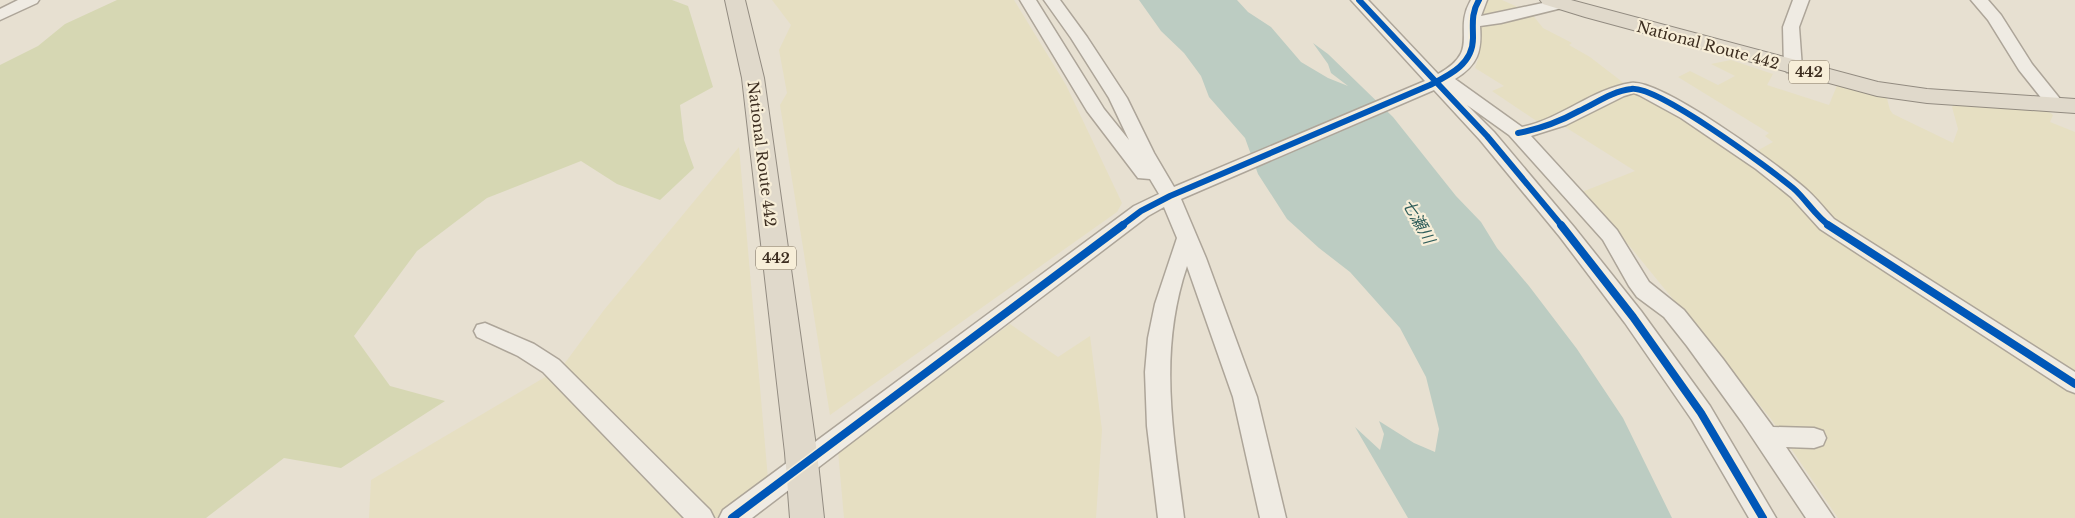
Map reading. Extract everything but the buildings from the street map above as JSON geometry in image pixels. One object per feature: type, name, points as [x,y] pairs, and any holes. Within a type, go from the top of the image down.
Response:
[{"type":"highway","name":"National Route 442","points":[[735,0],[753,78],[802,464],[807,518]]},
{"type":"highway","name":"National Route 442","points":[[1555,2],[1793,68],[1888,91],[1927,96],[2066,105]]},
{"type":"street","points":[[0,15],[31,0]]},
{"type":"street","points":[[1028,0],[1096,111],[1136,164],[1155,185],[1178,192]]},
{"type":"street","points":[[1052,0],[1118,98],[1144,153],[1178,192],[1187,238],[1246,397],[1273,518]]},
{"type":"street","points":[[1359,0],[1487,136],[1567,232],[1633,317],[1710,428],[1763,518]]},
{"type":"street","points":[[732,518],[1123,222],[1178,192],[1436,82],[1460,68],[1469,57],[1473,45],[1472,22],[1479,0]]},
{"type":"street","points":[[1793,68],[1791,26],[1801,0]]},
{"type":"street","points":[[1979,0],[1994,18],[2025,66],[2066,105]]},
{"type":"street","points":[[1472,22],[1501,18],[1555,2]]},
{"type":"street","points":[[1436,82],[1502,120],[1518,133],[1574,193],[1618,245],[1631,274],[1645,291],[1665,305],[1675,315],[1719,372],[1821,518]]},
{"type":"street","points":[[1518,133],[1554,123],[1612,95],[1629,89],[1636,87],[1651,93],[1703,124],[1781,178],[1804,197],[1828,224],[2075,384]]},
{"type":"street","points":[[1171,518],[1158,397],[1158,356],[1162,324],[1173,272],[1187,238]]},
{"type":"street","points":[[484,331],[526,350],[551,366],[701,518]]},
{"type":"street","points":[[1766,437],[1814,438]]},
{"type":"shaded area","points":[[772,0],[1014,0],[1066,85],[1122,203],[1117,212],[830,415],[780,105],[787,93],[779,50],[791,25]]},
{"type":"shaded area","points":[[1486,0],[1502,0],[1531,13],[1543,28],[1572,43],[1569,45],[1590,57],[1625,84],[1658,100],[2075,389],[2075,518],[1838,518],[1771,419],[1632,249],[1582,192],[1635,171],[1554,120],[1541,124],[1492,91],[1504,86],[1475,68],[1480,53],[1479,18]]},
{"type":"shaded area","points":[[1731,60],[1773,74],[1767,85],[1829,105],[1838,83],[1886,95],[1893,114],[1953,143],[1958,129],[1952,107],[1956,103],[2047,110],[2053,115],[2050,122],[2075,132],[2075,381],[1841,229],[1755,152],[1773,142],[1765,136],[1769,133],[1678,77],[1690,71],[1718,85],[1735,76],[1711,64]]},
{"type":"shaded area","points":[[739,147],[768,479],[717,518],[369,518],[371,480],[562,367],[604,310]]},
{"type":"shaded area","points":[[1010,324],[1058,357],[1090,336],[1102,430],[1096,518],[844,518],[838,451]]},
{"type":"green space","points":[[117,0],[672,0],[688,6],[713,87],[680,105],[684,140],[694,168],[660,200],[617,184],[581,161],[487,198],[417,251],[354,336],[390,386],[445,401],[341,468],[284,458],[206,518],[0,518],[0,65],[38,46],[65,24]]},
{"type":"water","name":"七瀬川","points":[[1139,0],[1237,0],[1248,12],[1271,27],[1301,62],[1328,78],[1348,86],[1331,73],[1328,64],[1313,43],[1328,54],[1393,117],[1456,196],[1481,222],[1497,248],[1577,349],[1623,418],[1672,518],[1408,518],[1355,427],[1380,450],[1384,434],[1379,421],[1414,443],[1435,452],[1439,429],[1426,377],[1400,328],[1350,272],[1319,248],[1287,219],[1258,174],[1245,138],[1209,97],[1201,76],[1184,53],[1161,31]]},
{"type":"cycle path","points":[[1359,0],[1487,136],[1567,232],[1633,317],[1701,413],[1763,518]]},
{"type":"cycle path","points":[[732,518],[1141,211],[1170,196],[1430,85],[1453,73],[1466,61],[1473,46],[1472,18],[1479,0]]},
{"type":"cycle path","points":[[1518,133],[1559,121],[1618,92],[1634,88],[1645,91],[1687,114],[1763,165],[1798,192],[1827,224],[2075,384]]}]
